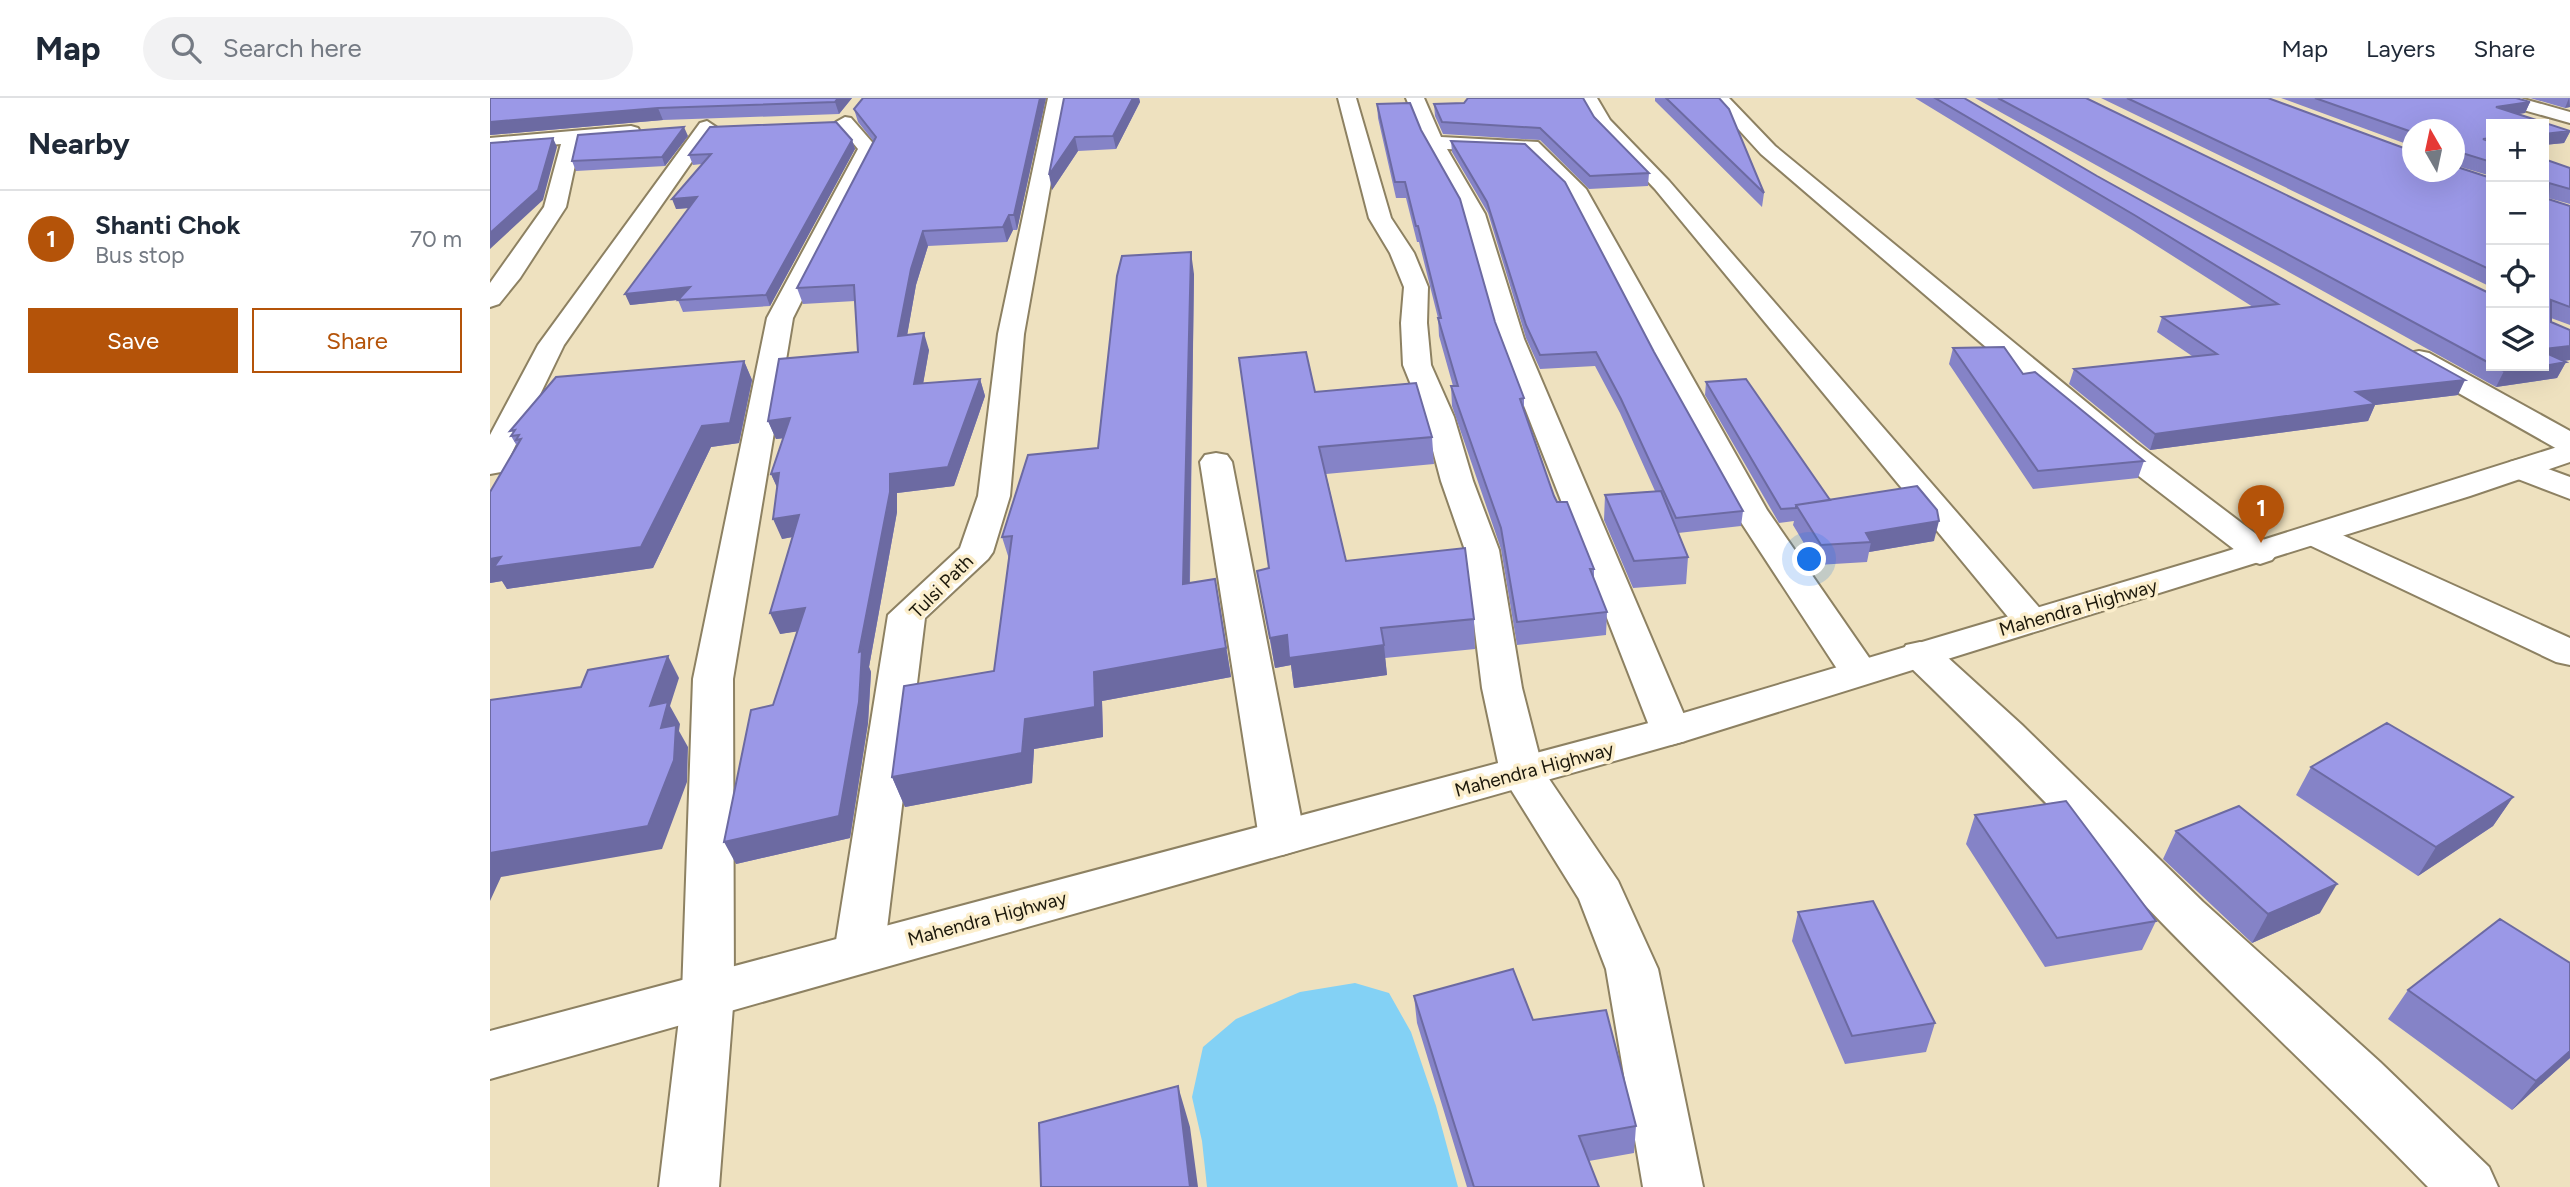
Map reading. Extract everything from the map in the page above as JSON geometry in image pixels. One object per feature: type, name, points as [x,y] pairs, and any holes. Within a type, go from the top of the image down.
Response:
[{"type":"main road","name":"Tulsi Path","points":[[859,953],[907,615],[976,552],[994,496],[1011,334],[1057,98]]},
{"type":"main road","points":[[1347,98],[1380,218],[1402,253],[1416,287],[1414,323],[1417,365],[1439,417],[1457,481],[1482,550],[1502,688],[1522,772],[1601,894],[1632,968],[1673,1187]]},
{"type":"main road","points":[[1415,98],[1434,143],[1474,214],[1511,339],[1670,732]]},
{"type":"main road","points":[[1588,98],[1602,123],[1671,196],[2031,621]]},
{"type":"main road","points":[[1719,98],[1768,150],[2124,450],[2260,554]]},
{"type":"main road","points":[[2501,98],[2570,118]]},
{"type":"main road","points":[[689,1187],[708,994],[713,679],[780,318],[869,149],[844,117]]},
{"type":"main road","points":[[490,465],[551,345],[704,127]]},
{"type":"main road","points":[[490,144],[650,130]]},
{"type":"main road","points":[[490,299],[511,273],[555,207],[572,137]]},
{"type":"main road","points":[[1434,143],[1531,146],[1576,189],[1750,510],[1860,671]]},
{"type":"main road","points":[[2402,349],[2570,443]]},
{"type":"main road","name":"Mahendra Highway","points":[[490,1055],[1670,732],[1860,671],[2260,554],[2570,452]]},
{"type":"main road","points":[[1216,462],[1282,838]]},
{"type":"main road","points":[[2521,469],[2570,489]]},
{"type":"main road","points":[[2317,536],[2570,653]]},
{"type":"main road","points":[[1920,654],[2007,735],[2186,916],[2360,1079],[2468,1187]]},
{"type":"water","points":[[1355,983],[1389,993],[1411,1032],[1436,1106],[1458,1187],[1207,1187],[1202,1141],[1192,1097],[1203,1047],[1236,1019],[1300,992]]},
{"type":"building","points":[[490,98],[838,98],[835,102],[658,108],[490,122]]},
{"type":"building","points":[[863,98],[1040,98],[1014,215],[1009,215],[1003,227],[923,231],[911,269],[898,336],[924,333],[914,384],[980,379],[948,467],[890,474],[890,492],[859,652],[862,651],[859,702],[839,816],[724,842],[751,710],[773,705],[805,608],[770,613],[799,515],[773,519],[779,473],[771,474],[790,418],[768,421],[779,359],[858,352],[854,285],[797,288],[876,137],[854,109]]},
{"type":"building","points":[[1064,98],[1133,98],[1113,136],[1075,137],[1049,175]]},
{"type":"building","points":[[1468,98],[1583,98],[1594,117],[1649,173],[1590,176],[1540,128],[1442,122],[1434,104],[1464,103]]},
{"type":"building","points":[[1666,98],[1719,98],[1729,109],[1764,193]]},
{"type":"building","points":[[1935,98],[1964,98],[2097,176],[2465,380],[2356,392],[2375,404],[2155,434],[2074,369],[2217,354],[2162,317],[2278,304],[2136,216]]},
{"type":"building","points":[[1998,98],[2086,98],[2486,292],[2486,361]]},
{"type":"building","points":[[2127,98],[2268,98],[2402,147],[2402,182],[2465,182],[2465,170],[2486,176],[2486,268]]},
{"type":"building","points":[[2315,98],[2516,98],[2530,102],[2496,107],[2533,119],[2486,119],[2486,139],[2483,139],[2486,140],[2486,160],[2465,154],[2465,119],[2402,119],[2402,128]]},
{"type":"building","points":[[1410,103],[1421,130],[1460,199],[1495,322],[1524,398],[1520,399],[1554,496],[1557,502],[1567,502],[1594,569],[1590,569],[1607,612],[1517,622],[1501,528],[1451,386],[1458,386],[1438,318],[1441,318],[1418,226],[1405,182],[1395,182],[1377,104]]},
{"type":"building","points":[[836,122],[852,140],[766,295],[678,300],[690,287],[625,294],[697,197],[672,199],[711,154],[689,155],[710,127]]},
{"type":"building","points":[[2549,124],[2570,131],[2549,133]]},
{"type":"building","points":[[684,127],[662,157],[572,161],[578,135]]},
{"type":"building","points":[[553,138],[538,190],[490,233],[490,143]]},
{"type":"building","points":[[1451,141],[1525,144],[1565,182],[1654,352],[1743,511],[1676,518],[1621,399],[1596,352],[1540,355],[1526,325],[1487,202]]},
{"type":"building","points":[[2549,161],[2570,168],[2570,189],[2549,183]]},
{"type":"building","points":[[2549,199],[2570,206],[2570,307],[2551,300],[2551,322],[2570,330],[2570,346],[2549,348]]},
{"type":"building","points":[[1191,252],[1183,584],[1215,579],[1226,648],[1094,672],[1095,707],[1025,719],[1022,753],[892,777],[904,686],[994,671],[1012,536],[1002,537],[1028,455],[1098,448],[1117,276],[1122,256]]},
{"type":"building","points":[[2004,347],[2023,374],[2035,372],[2144,461],[2038,471],[1953,348]]},
{"type":"building","points":[[1306,352],[1315,392],[1416,383],[1432,437],[1319,447],[1346,561],[1465,548],[1474,619],[1381,628],[1384,645],[1289,658],[1287,635],[1270,638],[1257,571],[1269,568],[1239,358]]},
{"type":"building","points":[[2549,354],[2566,362],[2549,365]]},
{"type":"building","points":[[744,361],[730,423],[702,426],[641,547],[494,567],[501,557],[490,559],[490,492],[521,439],[516,440],[519,435],[511,436],[515,430],[510,431],[556,377]]},
{"type":"building","points":[[1746,379],[1830,500],[1781,509],[1706,382]]},
{"type":"building","points":[[1917,486],[1937,510],[1939,521],[1866,533],[1871,542],[1821,545],[1796,505]]},
{"type":"building","points":[[1661,491],[1688,557],[1634,561],[1605,495]]},
{"type":"building","points":[[668,656],[650,706],[668,702],[661,728],[676,725],[674,760],[648,826],[490,853],[490,700],[581,687],[588,670]]},
{"type":"building","points":[[2387,723],[2513,797],[2436,847],[2311,767]]},
{"type":"building","points":[[2066,801],[2156,921],[2057,938],[1975,815]]},
{"type":"building","points":[[2239,806],[2337,884],[2268,914],[2176,831]]},
{"type":"building","points":[[1873,901],[1935,1023],[1852,1036],[1798,912]]},
{"type":"building","points":[[2500,919],[2570,963],[2570,1051],[2536,1081],[2408,990]]},
{"type":"building","points":[[1513,969],[1533,1020],[1606,1010],[1636,1126],[1579,1136],[1599,1187],[1474,1187],[1414,996]]},
{"type":"building","points":[[1178,1086],[1190,1187],[1041,1187],[1039,1123]]},
{"type":"place","name":"Shanti Chok","points":[[2261,543]]}]
